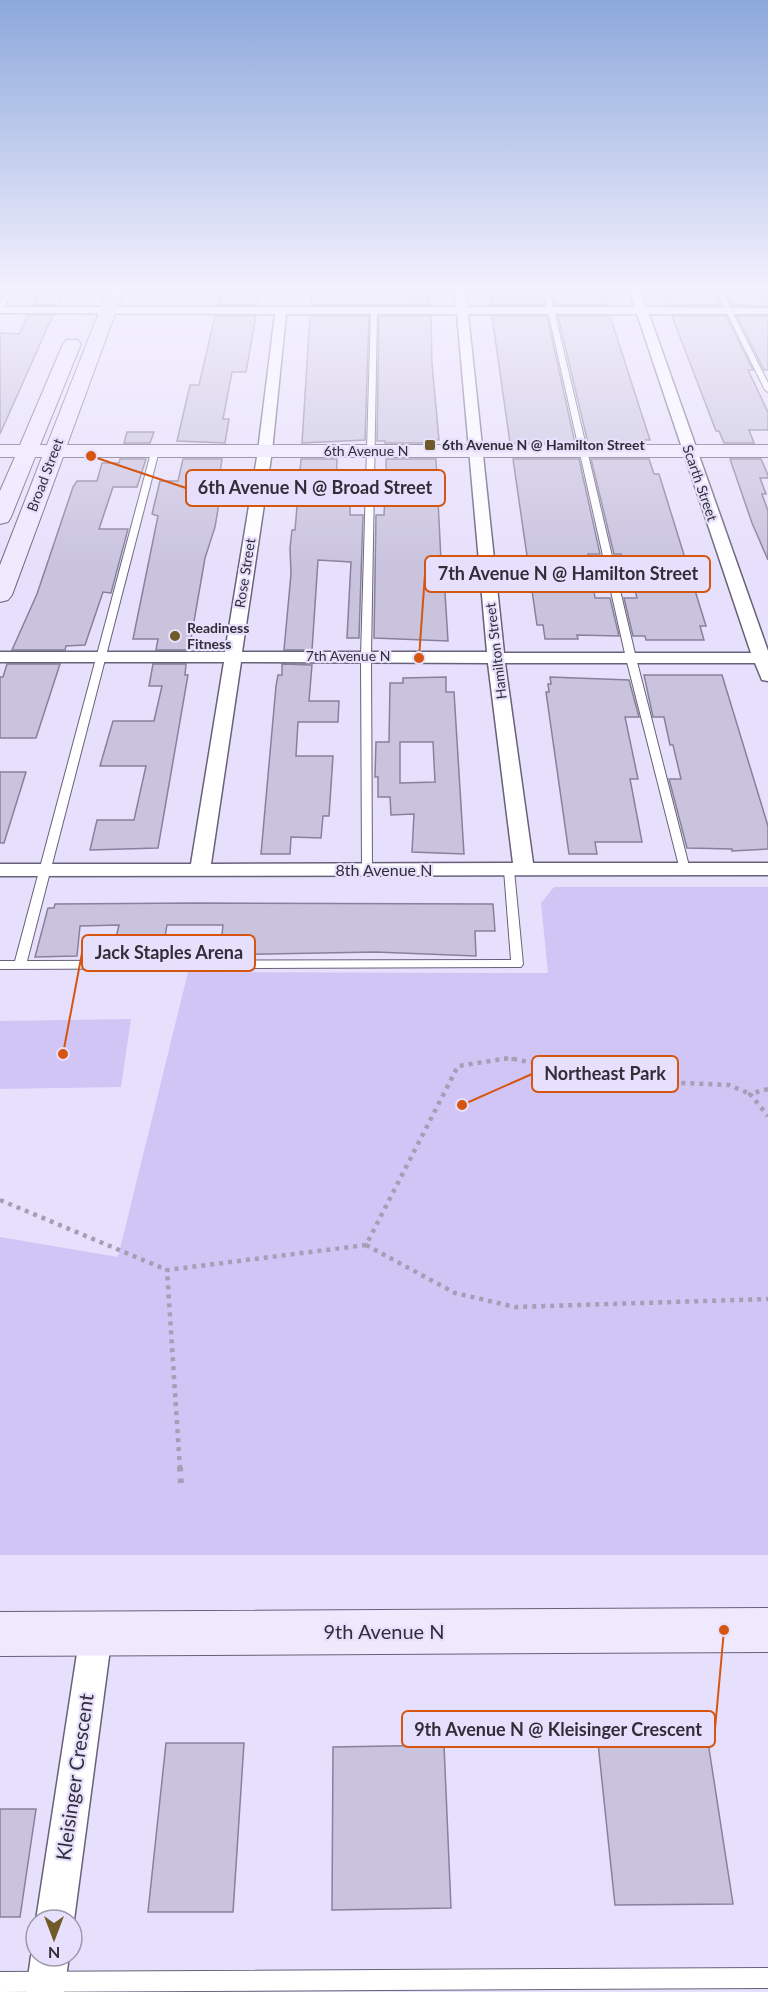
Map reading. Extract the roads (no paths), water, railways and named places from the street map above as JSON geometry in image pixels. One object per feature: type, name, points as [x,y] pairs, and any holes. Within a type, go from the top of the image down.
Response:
[{"type":"main road","name":"Broad Street","points":[[0,517],[55,382]]},
{"type":"main road","name":"Broad Street","points":[[0,595],[80,382]]},
{"type":"main road","name":"6th Avenue N","points":[[0,451],[768,451]]},
{"type":"main road","name":"9th Avenue N","points":[[0,1634],[768,1630]]},
{"type":"street","name":"Rose Street","points":[[200,870],[265,451],[273,382]]},
{"type":"street","name":"Hamilton Street","points":[[468,382],[516,870]]},
{"type":"street","name":"Scarth Street","points":[[665,382],[688,451],[765,658],[768,676]]},
{"type":"street","name":"7th Avenue N","points":[[0,657],[765,658]]},
{"type":"street","name":"8th Avenue N","points":[[0,870],[768,869]]},
{"type":"street","name":"Kleisinger Crescent","points":[[57,1908],[96,1634]]},
{"type":"lane","points":[[367,870],[366,656],[373,382]]},
{"type":"lane","points":[[567,382],[631,658],[685,870]]},
{"type":"lane","points":[[20,965],[155,451]]},
{"type":"lane","points":[[0,965],[517,964],[516,870]]},
{"type":"lane","points":[[0,1982],[47,1976],[768,1978]]},
{"type":"place","name":"6th Avenue N @ Hamilton Street","points":[[430,445]]},
{"type":"place","name":"6th Avenue N @ Broad Street","points":[[91,456]]},
{"type":"place","name":"Readiness Fitness","points":[[175,636]]},
{"type":"place","name":"7th Avenue N @ Hamilton Street","points":[[419,658]]},
{"type":"place","name":"Jack Staples Arena","points":[[63,1054]]},
{"type":"place","name":"Northeast Park","points":[[462,1105]]},
{"type":"place","name":"9th Avenue N @ Kleisinger Crescent","points":[[724,1630]]}]
